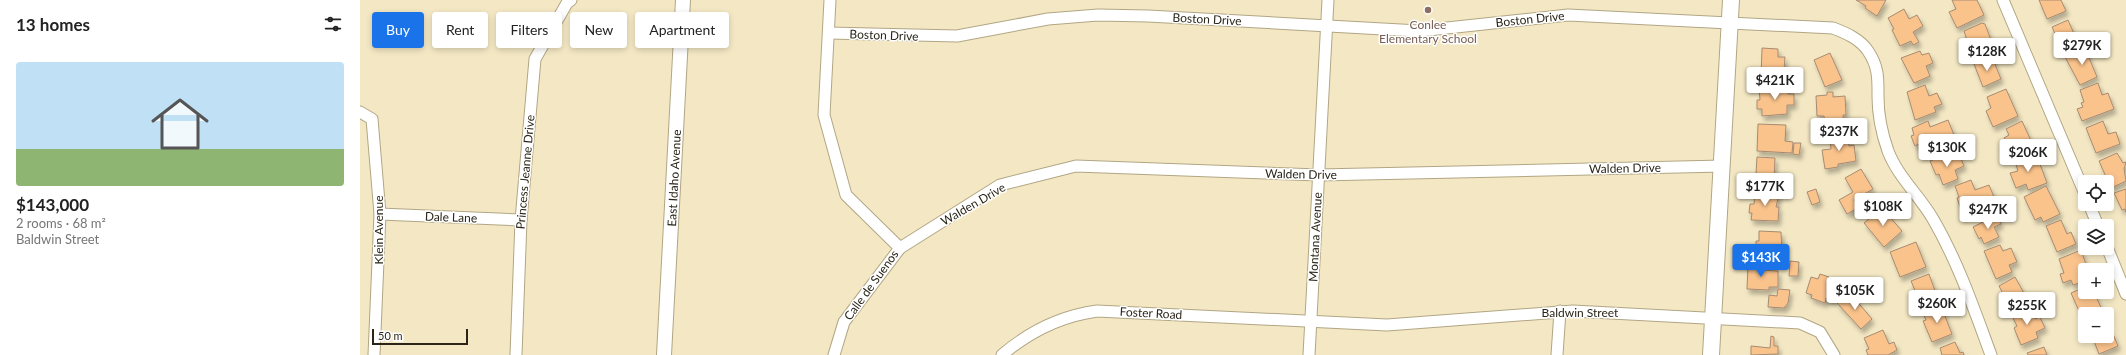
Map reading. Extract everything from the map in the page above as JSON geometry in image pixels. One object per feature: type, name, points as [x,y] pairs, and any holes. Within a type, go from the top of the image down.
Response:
[{"type":"main road","points":[[1711,355],[1723,166],[1731,0]]},
{"type":"street","name":"Princess Jeanne Drive","points":[[516,355],[521,220],[535,59],[567,3],[571,0]]},
{"type":"street","name":"East Idaho Avenue","points":[[664,355],[683,0]]},
{"type":"street","name":"Calle de Suenos","points":[[830,0],[824,115],[846,195],[900,248],[844,322],[834,355]]},
{"type":"street","name":"Montana Avenue","points":[[1309,355],[1328,0]]},
{"type":"street","points":[[2003,0],[2078,177]]},
{"type":"street","name":"Boston Drive","points":[[829,33],[957,36],[1048,19],[1098,15],[1148,16],[1419,31],[1568,15],[1833,28],[1856,39],[1868,51],[1879,79],[1878,97],[1881,124],[1888,151],[1902,179],[1932,218],[1955,261],[1991,355]]},
{"type":"street","name":"Klein Avenue","points":[[360,112],[372,119],[380,214],[374,355]]},
{"type":"street","name":"Walden Drive","points":[[900,248],[1000,185],[1076,166],[1319,175],[1723,166]]},
{"type":"street","name":"Dale Lane","points":[[380,214],[521,220]]},
{"type":"street","points":[[2110,255],[2126,294]]},
{"type":"street","name":"Foster Road","points":[[1002,355],[1020,340],[1048,324],[1078,314],[1098,311],[1311,321]]},
{"type":"street","points":[[1557,355],[1560,311]]},
{"type":"street","name":"Baldwin Street","points":[[1311,321],[1399,325],[1560,311],[1713,317],[1807,324],[1820,332],[1834,355]]},
{"type":"building","points":[[1856,0],[1886,0],[1877,16],[1865,8],[1866,6]]},
{"type":"building","points":[[1952,0],[1977,0],[1984,15],[1957,28],[1949,12],[1956,9]]},
{"type":"building","points":[[2039,0],[2061,0],[2066,11],[2047,19]]},
{"type":"building","points":[[1904,9],[1909,19],[1917,15],[1923,26],[1913,32],[1919,42],[1913,45],[1911,41],[1900,46],[1888,18]]},
{"type":"building","points":[[2068,20],[2079,45],[2060,53],[2054,40],[2057,38],[2052,27]]},
{"type":"building","points":[[1982,23],[1985,24],[1994,48],[1972,56],[1964,31]]},
{"type":"building","points":[[1762,48],[1778,49],[1778,57],[1785,57],[1784,71],[1778,71],[1777,79],[1761,78]]},
{"type":"building","points":[[2085,48],[2097,77],[2080,85],[2065,57]]},
{"type":"building","points":[[1920,51],[1922,55],[1929,53],[1933,63],[1926,66],[1930,76],[1914,83],[1901,58]]},
{"type":"building","points":[[1830,53],[1842,80],[1825,87],[1814,60]]},
{"type":"building","points":[[1992,57],[2001,79],[1983,87],[1974,64]]},
{"type":"building","points":[[2098,83],[2102,95],[2108,93],[2114,109],[2082,121],[2077,109],[2083,107],[2081,103],[2084,102],[2080,90]]},
{"type":"building","points":[[1925,85],[1929,96],[1937,93],[1942,104],[1934,107],[1936,112],[1915,120],[1907,92]]},
{"type":"building","points":[[1759,87],[1788,87],[1788,94],[1794,94],[1794,105],[1787,105],[1787,114],[1762,116],[1762,109],[1757,109],[1757,100],[1760,100]]},
{"type":"building","points":[[2006,89],[2018,116],[1993,127],[1986,111],[1991,108],[1987,97]]},
{"type":"building","points":[[1827,92],[1833,92],[1833,97],[1845,96],[1846,115],[1843,115],[1844,127],[1825,128],[1824,116],[1817,116],[1816,96],[1827,95]]},
{"type":"building","points":[[1948,120],[1954,135],[1947,138],[1950,145],[1923,155],[1918,144],[1915,146],[1911,136],[1914,135],[1912,128],[1928,121],[1930,127]]},
{"type":"building","points":[[2022,121],[2033,145],[2012,155],[2004,138],[2009,135],[2006,129]]},
{"type":"building","points":[[2103,121],[2108,134],[2116,132],[2120,144],[2096,153],[2086,128]]},
{"type":"building","points":[[1758,124],[1786,125],[1785,141],[1793,142],[1792,153],[1757,151]]},
{"type":"building","points":[[1847,135],[1849,146],[1854,145],[1856,161],[1838,164],[1838,167],[1825,169],[1822,150],[1831,149],[1830,137]]},
{"type":"building","points":[[1794,143],[1801,143],[1799,155],[1793,154]]},
{"type":"building","points":[[1949,153],[1952,159],[1960,156],[1964,166],[1955,170],[1958,179],[1943,185],[1939,174],[1936,175],[1930,161]]},
{"type":"building","points":[[2117,153],[2123,163],[2126,162],[2124,169],[2126,181],[2114,187],[2114,175],[2105,175],[2099,161]]},
{"type":"building","points":[[2033,154],[2037,165],[2040,164],[2047,183],[2028,190],[2026,184],[2016,188],[2010,173],[2018,171],[2015,161]]},
{"type":"building","points":[[1757,157],[1775,158],[1774,182],[1759,182],[1759,174],[1756,173]]},
{"type":"building","points":[[1861,169],[1873,189],[1854,200],[1859,207],[1847,214],[1839,200],[1853,192],[1845,178]]},
{"type":"building","points":[[1971,180],[1975,190],[1989,185],[1994,197],[1978,202],[1981,208],[1963,215],[1957,198],[1959,197],[1955,186]]},
{"type":"building","points":[[2046,186],[2060,214],[2043,222],[2041,217],[2035,220],[2024,197]]},
{"type":"building","points":[[1816,189],[1820,202],[1812,205],[1807,192]]},
{"type":"building","points":[[2126,189],[2126,212],[2125,209],[2122,210],[2114,193]]},
{"type":"building","points":[[1755,192],[1779,194],[1776,207],[1779,207],[1778,221],[1751,220],[1752,213],[1749,213],[1750,204],[1754,204]]},
{"type":"building","points":[[1882,208],[1902,231],[1884,247],[1864,223]]},
{"type":"building","points":[[1997,215],[2001,224],[1994,227],[1999,237],[1984,244],[1981,237],[1979,239],[1973,227]]},
{"type":"building","points":[[2061,220],[2067,234],[2071,232],[2076,244],[2057,252],[2046,226]]},
{"type":"building","points":[[1759,231],[1781,232],[1782,253],[1776,253],[1776,256],[1756,256],[1756,241],[1759,241]]},
{"type":"building","points":[[1916,242],[1926,267],[1900,277],[1890,252]]},
{"type":"building","points":[[2000,245],[2003,251],[2011,248],[2017,262],[2009,265],[2012,272],[1996,279],[1984,251]]},
{"type":"building","points":[[2078,251],[2078,255],[2083,255],[2086,263],[2078,263],[2078,283],[2073,285],[2071,280],[2063,283],[2060,274],[2064,273],[2059,259]]},
{"type":"building","points":[[1790,261],[1799,262],[1798,276],[1789,276]]},
{"type":"building","points":[[1748,265],[1761,266],[1761,270],[1778,271],[1778,287],[1769,287],[1769,290],[1747,289]]},
{"type":"building","points":[[1820,274],[1829,277],[1828,282],[1839,286],[1834,301],[1826,298],[1825,303],[1811,298],[1812,295],[1806,293],[1811,277],[1818,279]]},
{"type":"building","points":[[1929,274],[1939,302],[1923,308],[1921,304],[1915,305],[1911,294],[1916,293],[1911,281]]},
{"type":"building","points":[[2015,277],[2025,295],[2030,293],[2033,298],[2011,309],[1999,286]]},
{"type":"building","points":[[1778,289],[1790,290],[1788,303],[1784,308],[1768,307],[1769,295],[1777,296]]},
{"type":"building","points":[[2078,290],[2078,299],[2097,299],[2101,307],[2078,307],[2078,309],[2071,293]]},
{"type":"building","points":[[1849,292],[1872,319],[1861,329],[1837,303]]},
{"type":"building","points":[[1941,306],[1952,334],[1932,342],[1923,321],[1926,320],[1923,313]]},
{"type":"building","points":[[2031,308],[2035,319],[2040,317],[2045,328],[2036,332],[2038,338],[2021,345],[2014,328],[2017,326],[2012,316]]},
{"type":"building","points":[[1883,330],[1889,344],[1894,342],[1897,350],[1888,355],[1868,355],[1866,350],[1869,349],[1864,338]]},
{"type":"building","points":[[1771,336],[1774,337],[1774,346],[1778,346],[1778,354],[1751,355],[1751,346],[1770,348]]},
{"type":"building","points":[[2114,336],[2118,346],[2099,354],[2095,343],[2114,343]]},
{"type":"building","points":[[1955,342],[1960,353],[1963,352],[1964,355],[1942,355],[1940,348]]},
{"type":"building","points":[[2044,347],[2047,355],[2028,355],[2027,353]]},
{"type":"place","name":"Conlee Elementary School","points":[[1428,10]]}]
